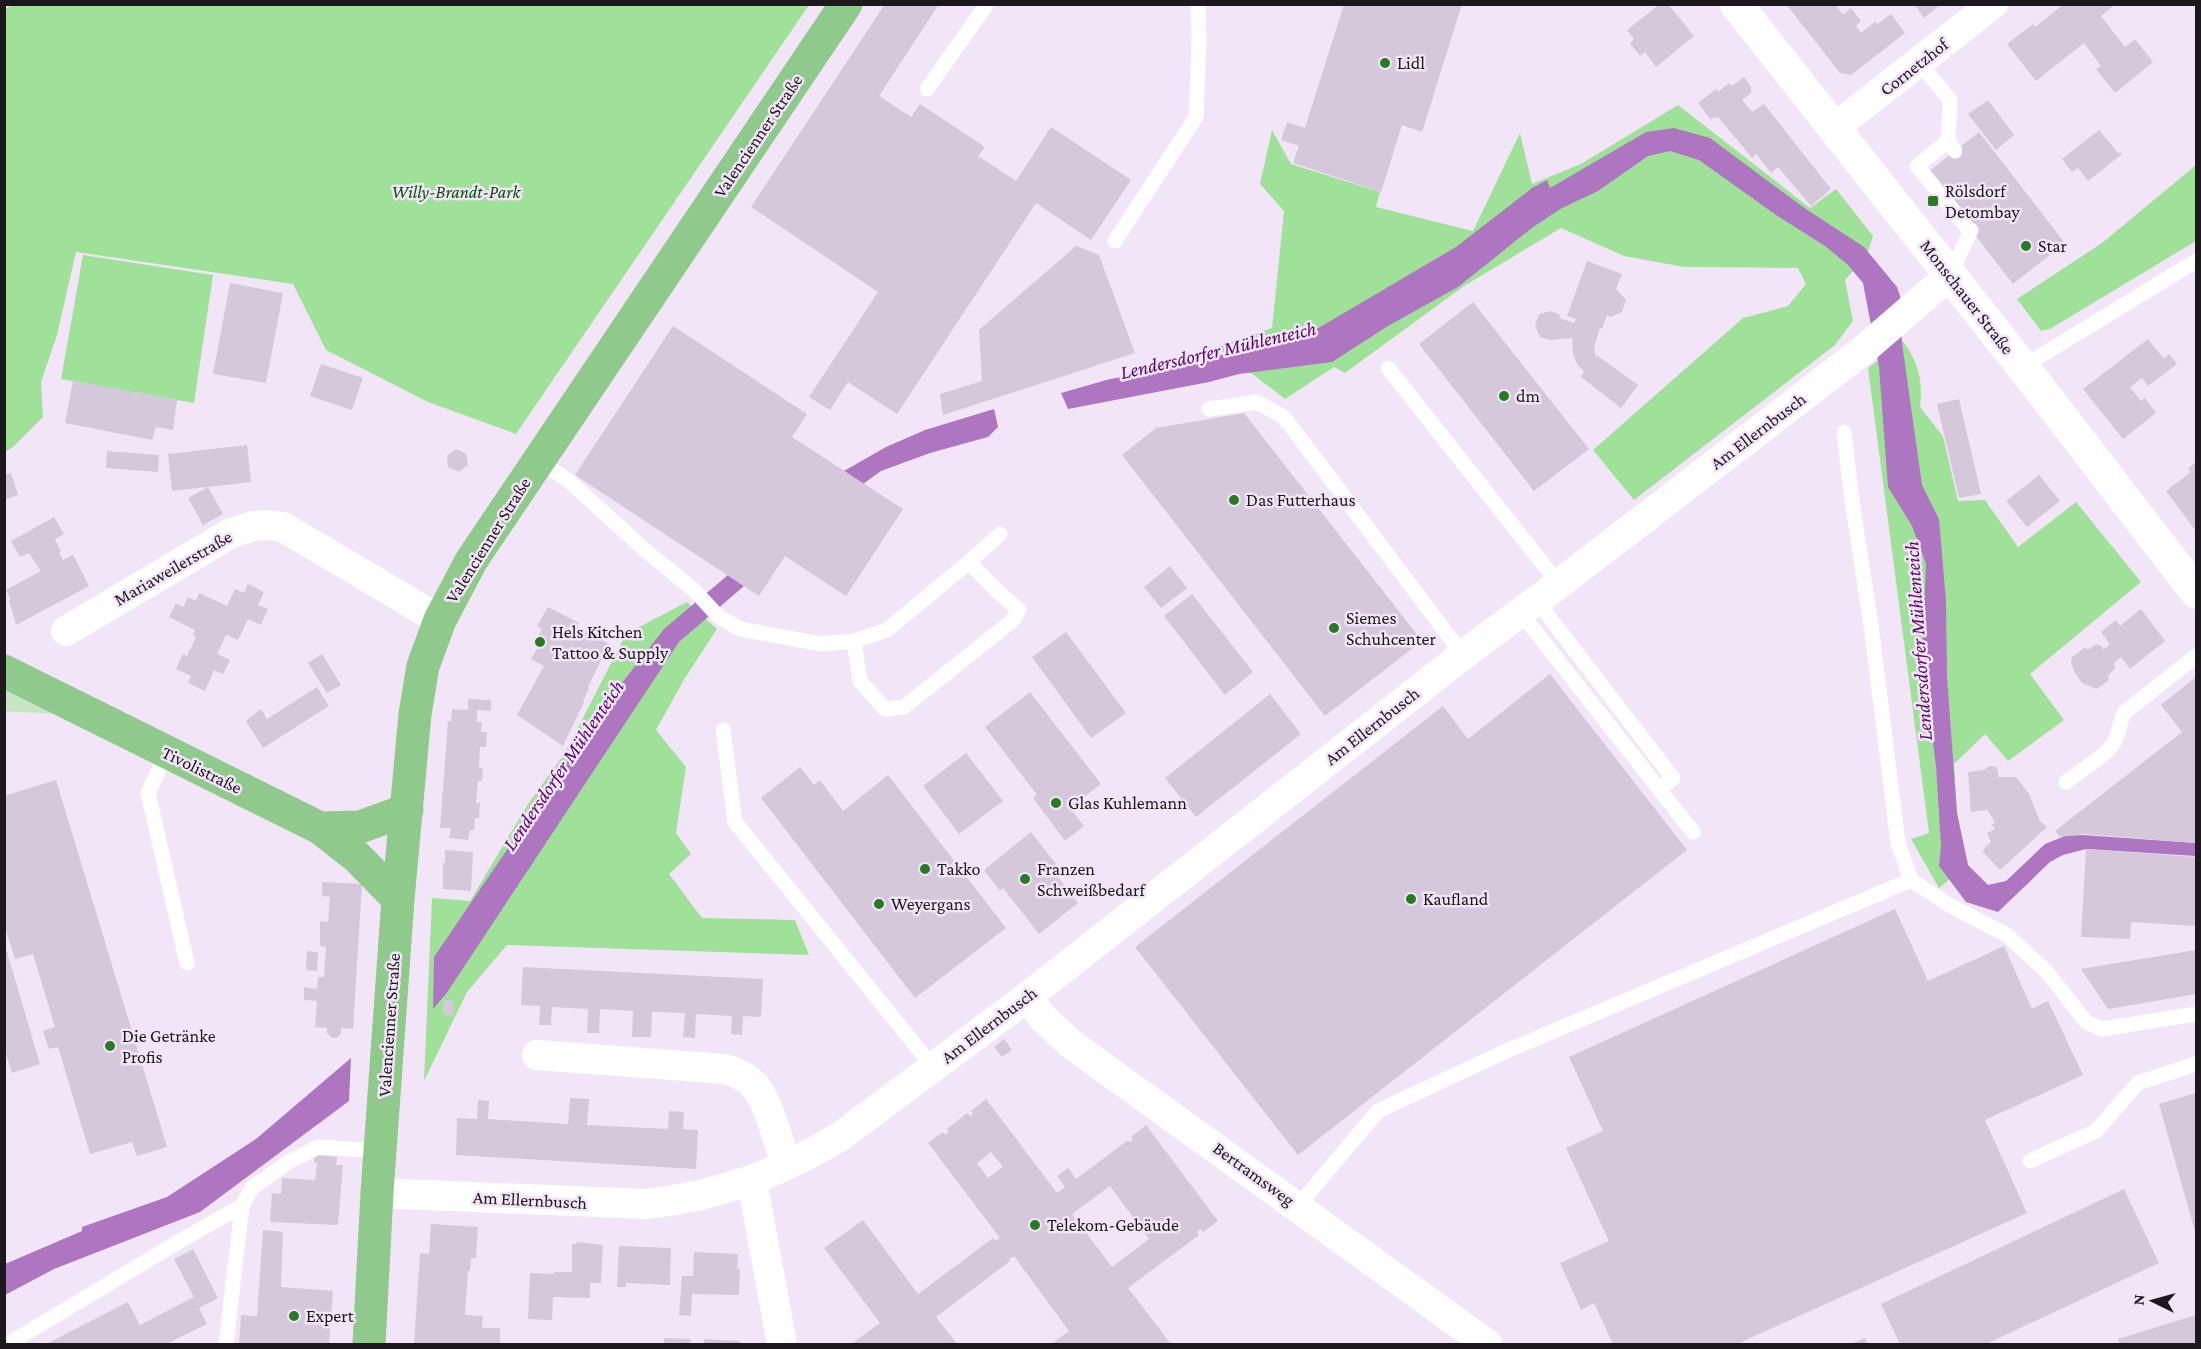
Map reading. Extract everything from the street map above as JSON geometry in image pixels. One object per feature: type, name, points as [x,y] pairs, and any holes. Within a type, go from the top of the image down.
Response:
[{"type":"main road","name":"Valencienner Straße","points":[[369,1344],[377,1193],[398,899],[416,714],[423,666],[440,621],[471,561],[846,4]]},
{"type":"main road","name":"Tivolistraße","points":[[4,671],[320,828],[360,827],[407,810]]},
{"type":"main road","points":[[4,695],[56,697]]},
{"type":"main road","points":[[320,828],[357,857],[398,899]]},
{"type":"street","name":"Monschauer Straße","points":[[1736,4],[2196,592]]},
{"type":"street","name":"Cornetzhof","points":[[1834,128],[1993,4]]},
{"type":"street","name":"Am Ellernbusch","points":[[377,1193],[646,1204],[681,1200],[752,1181],[786,1166],[841,1136],[1027,997],[1462,655],[1862,351],[1950,275]]},
{"type":"street","name":"Mariaweilerstraße","points":[[66,631],[231,533],[253,526],[269,525],[283,527],[308,541],[440,621]]},
{"type":"street","name":"Bertramsweg","points":[[1027,997],[1043,1018],[1071,1044],[1487,1344]]},
{"type":"street","points":[[537,1055],[725,1070],[741,1074],[757,1089],[765,1105],[786,1166]]},
{"type":"street","points":[[752,1181],[782,1344]]},
{"type":"lane","points":[[927,89],[987,4]]},
{"type":"lane","points":[[1115,241],[1196,117],[1198,4]]},
{"type":"lane","points":[[1920,63],[1950,100],[1952,146],[1917,166],[1971,230],[1950,275]]},
{"type":"lane","points":[[2022,367],[2196,261]]},
{"type":"lane","points":[[1388,368],[1538,599],[1673,778],[1660,789],[1693,832]]},
{"type":"lane","points":[[1209,409],[1257,402],[1284,417],[1462,655]]},
{"type":"lane","points":[[1844,432],[1898,843],[1911,880],[1951,906],[2007,935],[2047,972],[2086,1022],[2102,1029],[2196,1014]]},
{"type":"lane","points":[[538,460],[570,482],[645,550],[694,590],[718,616],[740,629],[822,644],[854,641],[887,630],[1000,534]]},
{"type":"lane","points":[[854,641],[861,681],[885,709],[904,707],[1012,621],[1018,610],[969,562]]},
{"type":"lane","points":[[2066,782],[2111,747],[2125,712],[2196,656]]},
{"type":"lane","points":[[723,730],[735,822],[933,1067]]},
{"type":"lane","points":[[167,753],[148,794],[187,963]]},
{"type":"lane","points":[[1298,1206],[1378,1111],[1504,1052],[1911,880]]},
{"type":"lane","points":[[2030,1161],[2096,1131],[2138,1083],[2196,1064]]},
{"type":"lane","points":[[226,1344],[242,1206],[252,1188],[290,1161],[318,1147],[380,1151]]},
{"type":"lane","points":[[8,1344],[242,1206]]},
{"type":"green space","name":"Willy-Brandt-Park","points":[[12,5],[809,5],[516,434],[428,402],[326,350],[293,284],[76,252],[57,335],[41,382],[43,417],[5,452],[4,10]]},
{"type":"green space","points":[[1678,105],[1810,208],[1836,189],[1873,236],[1867,255],[1845,280],[1853,321],[1835,345],[1634,500],[1593,450],[1743,318],[1788,306],[1806,284],[1798,268],[1684,267],[1624,256],[1561,228],[1464,286],[1345,373],[1334,367],[1285,399],[1217,347],[1272,328],[1284,211],[1260,184],[1272,130],[1291,164],[1380,192],[1376,207],[1473,231],[1520,133],[1532,184],[1581,164]]},
{"type":"green space","points":[[2196,165],[2196,241],[2050,329],[2041,331],[2017,299],[2102,243]]},
{"type":"green space","points":[[83,255],[213,275],[194,403],[61,379]]},
{"type":"green space","points":[[1903,341],[1919,372],[1920,407],[1943,436],[1958,501],[1985,500],[2018,547],[2076,502],[2141,582],[2030,674],[2064,720],[2008,761],[1985,734],[1954,764],[1957,813],[1968,865],[1939,888],[1911,839],[1929,833],[1868,368]]},
{"type":"green space","points":[[687,602],[717,629],[685,678],[656,730],[686,767],[676,833],[691,854],[669,874],[702,918],[795,920],[809,955],[507,945],[467,992],[424,1081],[432,898],[470,901],[528,804],[565,753],[626,634]]},
{"type":"shaded area","points":[[1674,128],[1710,138],[1803,207],[1864,247],[1897,287],[1900,296],[1902,343],[1922,485],[1939,519],[1946,601],[1947,677],[1957,813],[1968,865],[1988,885],[2006,881],[2045,844],[2065,836],[2083,835],[2196,843],[2196,856],[2086,849],[2063,855],[2050,862],[1998,912],[1966,902],[1939,866],[1941,846],[1936,766],[1922,658],[1926,564],[1912,526],[1888,487],[1879,367],[1863,283],[1848,265],[1825,246],[1776,215],[1699,160],[1670,151],[1648,156],[1598,191],[1562,208],[1533,227],[1458,287],[1388,326],[1332,362],[1239,374],[1209,382],[1068,409],[1061,393],[1110,379],[1203,363],[1230,351],[1315,330],[1456,247],[1532,188],[1547,180],[1550,188],[1646,132]]},
{"type":"shaded area","points":[[994,409],[998,427],[988,437],[930,453],[881,471],[863,484],[844,471],[886,447],[925,430]]},
{"type":"shaded area","points":[[728,575],[744,586],[679,642],[446,994],[433,1009],[434,957],[611,697],[664,629]]},
{"type":"shaded area","points":[[351,1058],[349,1101],[200,1212],[54,1269],[5,1295],[5,1264],[82,1231],[82,1227],[167,1197],[256,1139]]},
{"type":"building","points":[[885,4],[939,4],[879,96],[911,117],[920,104],[985,147],[978,156],[1016,181],[1051,127],[1131,180],[1091,240],[1036,203],[897,414],[848,382],[830,410],[809,397],[878,292],[751,207]]},
{"type":"building","name":"Lidl","points":[[1344,4],[1462,4],[1422,132],[1402,125],[1381,192],[1293,163],[1299,146],[1281,140],[1287,122],[1305,128]]},
{"type":"building","points":[[1660,4],[1668,4],[1694,36],[1656,67],[1645,52],[1640,56],[1630,43],[1634,39],[1627,30]]},
{"type":"building","points":[[1786,4],[1835,4],[1843,15],[1851,8],[1861,21],[1856,26],[1861,33],[1875,22],[1878,24],[1891,14],[1905,33],[1851,75],[1840,73]]},
{"type":"building","points":[[1914,4],[1941,4],[1924,18]]},
{"type":"building","points":[[2064,4],[2116,4],[2101,16],[2125,47],[2135,39],[2153,62],[2115,93],[2096,69],[2101,66],[2084,43],[2036,81],[2007,44],[2033,24],[2035,27]]},
{"type":"building","points":[[1744,77],[1751,87],[1751,93],[1742,100],[1752,112],[1764,104],[1831,189],[1811,206],[1778,167],[1771,173],[1756,154],[1752,158],[1718,117],[1710,119],[1698,103],[1716,89],[1718,92],[1729,83],[1732,86]]},
{"type":"building","points":[[1988,100],[2014,135],[1996,150],[1968,114]]},
{"type":"building","points":[[2099,130],[2118,153],[2122,154],[2088,181],[2078,168],[2072,172],[2062,159]]},
{"type":"building","points":[[1979,132],[2065,243],[2013,284],[1927,173]]},
{"type":"building","points":[[1076,246],[1099,255],[1135,353],[943,415],[940,394],[982,381],[979,330]]},
{"type":"building","points":[[1587,261],[1622,274],[1616,289],[1626,300],[1622,312],[1610,317],[1607,315],[1594,347],[1596,357],[1598,356],[1638,385],[1621,408],[1581,377],[1584,372],[1577,364],[1573,354],[1572,338],[1550,340],[1540,337],[1535,326],[1539,314],[1551,311],[1560,315],[1559,318],[1574,323],[1576,319],[1567,316]]},
{"type":"building","points":[[230,283],[283,293],[266,383],[213,374]]},
{"type":"building","name":"dm","points":[[1473,302],[1589,449],[1534,491],[1419,344]]},
{"type":"building","points":[[673,326],[807,414],[792,437],[903,509],[846,596],[785,556],[759,596],[575,475]]},
{"type":"building","points":[[2148,339],[2164,359],[2169,354],[2177,364],[2148,386],[2142,378],[2130,387],[2141,401],[2145,398],[2156,413],[2123,439],[2083,389]]},
{"type":"building","points":[[321,364],[363,378],[352,410],[310,396]]},
{"type":"building","points":[[73,381],[177,400],[173,430],[156,427],[152,440],[65,423]]},
{"type":"building","points":[[1959,399],[1981,494],[1959,498],[1937,404]]},
{"type":"building","name":"Das Futterhaus","points":[[1244,413],[1422,641],[1325,716],[1122,455],[1156,428]]},
{"type":"building","points":[[247,445],[251,482],[172,491],[168,454]]},
{"type":"building","points":[[456,449],[466,454],[468,465],[459,472],[448,467],[447,456]]},
{"type":"building","points":[[107,451],[159,455],[158,472],[106,468]]},
{"type":"building","points":[[2196,462],[2196,531],[2166,491],[2191,472],[2188,469]]},
{"type":"building","points":[[11,473],[18,495],[4,500],[4,475]]},
{"type":"building","points":[[2039,475],[2060,501],[2027,527],[2006,501]]},
{"type":"building","points":[[208,487],[223,514],[203,525],[188,498]]},
{"type":"building","points":[[54,517],[64,534],[55,539],[61,552],[59,553],[63,560],[73,555],[89,586],[16,625],[9,600],[11,599],[6,590],[41,571],[29,553],[20,557],[11,541]]},
{"type":"building","points":[[1170,566],[1187,588],[1161,608],[1144,587]]},
{"type":"building","points":[[248,584],[264,592],[258,605],[268,609],[261,625],[248,619],[238,640],[226,635],[217,654],[230,660],[223,674],[214,670],[205,691],[188,683],[191,676],[176,669],[183,654],[187,656],[196,637],[193,635],[195,630],[169,617],[176,603],[183,607],[188,597],[196,601],[199,593],[227,606],[235,589],[244,593]]},
{"type":"building","points":[[1192,594],[1253,672],[1225,695],[1164,616]]},
{"type":"building","points":[[548,607],[579,623],[577,627],[609,644],[563,746],[517,715],[544,666],[531,659],[538,647],[533,645],[542,629],[537,626]]},
{"type":"building","points":[[2141,609],[2165,641],[2130,669],[2121,657],[2114,663],[2115,669],[2108,675],[2109,680],[2097,689],[2082,683],[2071,663],[2072,657],[2084,648],[2089,649],[2096,644],[2102,646],[2103,650],[2110,644],[2101,632],[2116,620],[2120,626]]},
{"type":"building","points":[[1066,632],[1126,713],[1091,738],[1032,657]]},
{"type":"building","points":[[322,654],[341,685],[327,693],[308,663]]},
{"type":"building","name":"Kaufland","points":[[1550,674],[1687,850],[1298,1155],[1135,947],[1443,706],[1468,739]]},
{"type":"building","points":[[2196,677],[2196,843],[2084,834],[2060,837],[2055,831],[2182,732],[2161,705]]},
{"type":"building","points":[[317,687],[329,706],[263,748],[246,721],[261,709],[267,719]]},
{"type":"building","points":[[1030,692],[1101,784],[1070,808],[1084,826],[1065,841],[1033,798],[1037,795],[985,727]]},
{"type":"building","points":[[1270,694],[1301,734],[1196,817],[1165,778]]},
{"type":"building","points":[[468,699],[491,700],[491,711],[477,710],[477,722],[482,722],[481,732],[487,732],[486,747],[480,747],[479,768],[483,768],[482,781],[478,781],[476,803],[480,803],[479,818],[475,818],[474,830],[470,830],[468,840],[449,838],[451,828],[440,828],[448,721],[451,721],[452,709],[468,710]]},
{"type":"building","points":[[966,753],[1003,801],[959,834],[923,786]]},
{"type":"building","points":[[1989,766],[1996,767],[1998,777],[2016,777],[2029,794],[2040,821],[2047,827],[2000,870],[1982,851],[1991,842],[1987,833],[1995,829],[1992,825],[1995,822],[1987,810],[1971,812],[1968,772],[1984,770]]},
{"type":"building","points":[[800,767],[814,785],[820,780],[843,811],[888,775],[1006,928],[915,998],[761,798]]},
{"type":"building","points":[[56,780],[167,1147],[137,1156],[132,1142],[90,1154],[58,1047],[49,1049],[43,1031],[55,1027],[33,954],[15,959],[4,924],[4,796]]},
{"type":"building","name":"Franzen Schweißbedarf","points":[[1031,832],[1056,864],[1051,868],[1078,903],[1039,934],[1003,888],[1000,891],[984,870]]},
{"type":"building","points":[[2086,849],[2196,857],[2196,926],[2131,922],[2130,939],[2081,937]]},
{"type":"building","points":[[445,850],[473,852],[471,891],[443,889]]},
{"type":"building","points":[[322,882],[362,884],[353,1029],[341,1028],[341,1034],[336,1038],[327,1033],[327,1028],[315,1027],[317,1001],[304,1000],[304,987],[317,989],[318,977],[324,977],[326,947],[320,946],[320,921],[328,922],[330,897],[322,896]]},
{"type":"building","points":[[1895,909],[1928,981],[2004,946],[2032,1009],[2048,1001],[2083,1075],[1985,1120],[2027,1213],[1737,1344],[1613,1344],[1594,1303],[1581,1310],[1560,1263],[1609,1241],[1566,1148],[1603,1131],[1569,1057]]},
{"type":"building","points":[[5,945],[40,1064],[12,1073],[4,1047]]},
{"type":"building","points":[[2196,950],[2196,994],[2108,1009],[2081,969]]},
{"type":"building","points":[[307,951],[318,952],[317,971],[306,970]]},
{"type":"building","points":[[523,967],[763,979],[761,1017],[743,1016],[742,1035],[731,1034],[732,1016],[696,1014],[695,1038],[683,1037],[685,1013],[652,1012],[651,1037],[632,1037],[633,1011],[600,1009],[599,1033],[587,1033],[588,1009],[552,1007],[551,1025],[539,1025],[540,1006],[521,1005]]},
{"type":"building","points":[[444,1000],[454,1001],[453,1015],[443,1014]]},
{"type":"building","points":[[1004,1039],[1012,1050],[1002,1057],[994,1047]]},
{"type":"building","points":[[2196,1093],[2196,1235],[2159,1104]]},
{"type":"building","points":[[570,1098],[589,1099],[587,1125],[668,1129],[669,1111],[684,1112],[683,1129],[698,1130],[696,1169],[456,1155],[457,1118],[477,1119],[478,1100],[489,1101],[488,1119],[568,1124]]},
{"type":"building","name":"Telekom-Gebäude","points":[[986,1099],[1057,1193],[1065,1187],[1057,1176],[1068,1168],[1076,1179],[1128,1140],[1130,1142],[1133,1140],[1131,1137],[1146,1125],[1218,1221],[1203,1232],[1200,1229],[1197,1232],[1199,1235],[1128,1288],[1171,1344],[1051,1344],[1069,1331],[1014,1256],[936,1317],[957,1344],[851,1344],[880,1323],[824,1248],[863,1220],[918,1294],[993,1238],[995,1241],[1000,1238],[928,1143],[943,1132],[945,1135],[949,1132],[947,1129],[967,1113],[970,1116],[973,1114],[971,1111]],"holes":[[[991,1152],[1003,1167],[988,1178],[977,1163]],[[1110,1186],[1149,1239],[1112,1267],[1072,1214]]]},
{"type":"building","points":[[315,1155],[337,1157],[336,1165],[343,1165],[338,1225],[270,1222],[272,1193],[281,1194],[282,1178],[315,1180],[317,1163],[314,1163]]},
{"type":"building","points":[[2124,1189],[2159,1263],[1986,1344],[1900,1344],[1881,1304]]},
{"type":"building","points":[[431,1224],[478,1227],[476,1258],[471,1258],[470,1271],[468,1271],[465,1315],[483,1316],[482,1328],[500,1328],[500,1344],[414,1344],[420,1253],[429,1254]]},
{"type":"building","name":"Expert","points":[[263,1230],[283,1232],[281,1287],[333,1291],[329,1344],[239,1344],[241,1315],[257,1316]]},
{"type":"building","points":[[577,1242],[603,1245],[601,1283],[590,1283],[590,1298],[553,1297],[552,1320],[528,1319],[530,1273],[572,1272],[572,1244]]},
{"type":"building","points":[[619,1246],[671,1248],[670,1285],[626,1283],[626,1287],[617,1287]]},
{"type":"building","points":[[193,1249],[218,1298],[199,1308],[207,1324],[166,1344],[46,1344],[128,1302],[140,1325],[194,1297],[174,1259]]},
{"type":"building","points":[[694,1252],[738,1254],[739,1295],[692,1294],[691,1316],[679,1315],[682,1276],[693,1276]]},
{"type":"building","points":[[2196,1315],[2196,1344],[2120,1344],[2118,1339]]},
{"type":"building","points":[[664,1338],[691,1339],[690,1344],[664,1344]]},
{"type":"building","points":[[1865,1338],[1868,1344],[1850,1344]]},
{"type":"building","points":[[704,1339],[740,1341],[740,1344],[704,1344]]},
{"type":"place","name":"Lidl","points":[[1385,63]]},
{"type":"place","name":"Rölsdorf Detombay","points":[[1933,201]]},
{"type":"place","name":"Star","points":[[2026,246]]},
{"type":"place","name":"dm","points":[[1504,396]]},
{"type":"place","name":"Das Futterhaus","points":[[1234,500]]},
{"type":"place","name":"Siemes Schuhcenter","points":[[1334,628]]},
{"type":"place","name":"Hels Kitchen Tattoo & Supply","points":[[540,642]]},
{"type":"place","name":"Glas Kuhlemann","points":[[1056,803]]},
{"type":"place","name":"Takko","points":[[925,869]]},
{"type":"place","name":"Franzen Schweißbedarf","points":[[1025,879]]},
{"type":"place","name":"Kaufland","points":[[1411,899]]},
{"type":"place","name":"Weyergans","points":[[879,904]]},
{"type":"place","name":"Die Getränke Profis","points":[[110,1046]]},
{"type":"place","name":"Telekom-Gebäude","points":[[1035,1225]]},
{"type":"place","name":"Expert","points":[[294,1316]]},
{"type":"water label","name":"Lendersdorfer Mühlenteich","points":[[1218,350]]},
{"type":"water label","name":"Lendersdorfer Mühlenteich","points":[[1918,641]]},
{"type":"water label","name":"Lendersdorfer Mühlenteich","points":[[563,765]]}]
